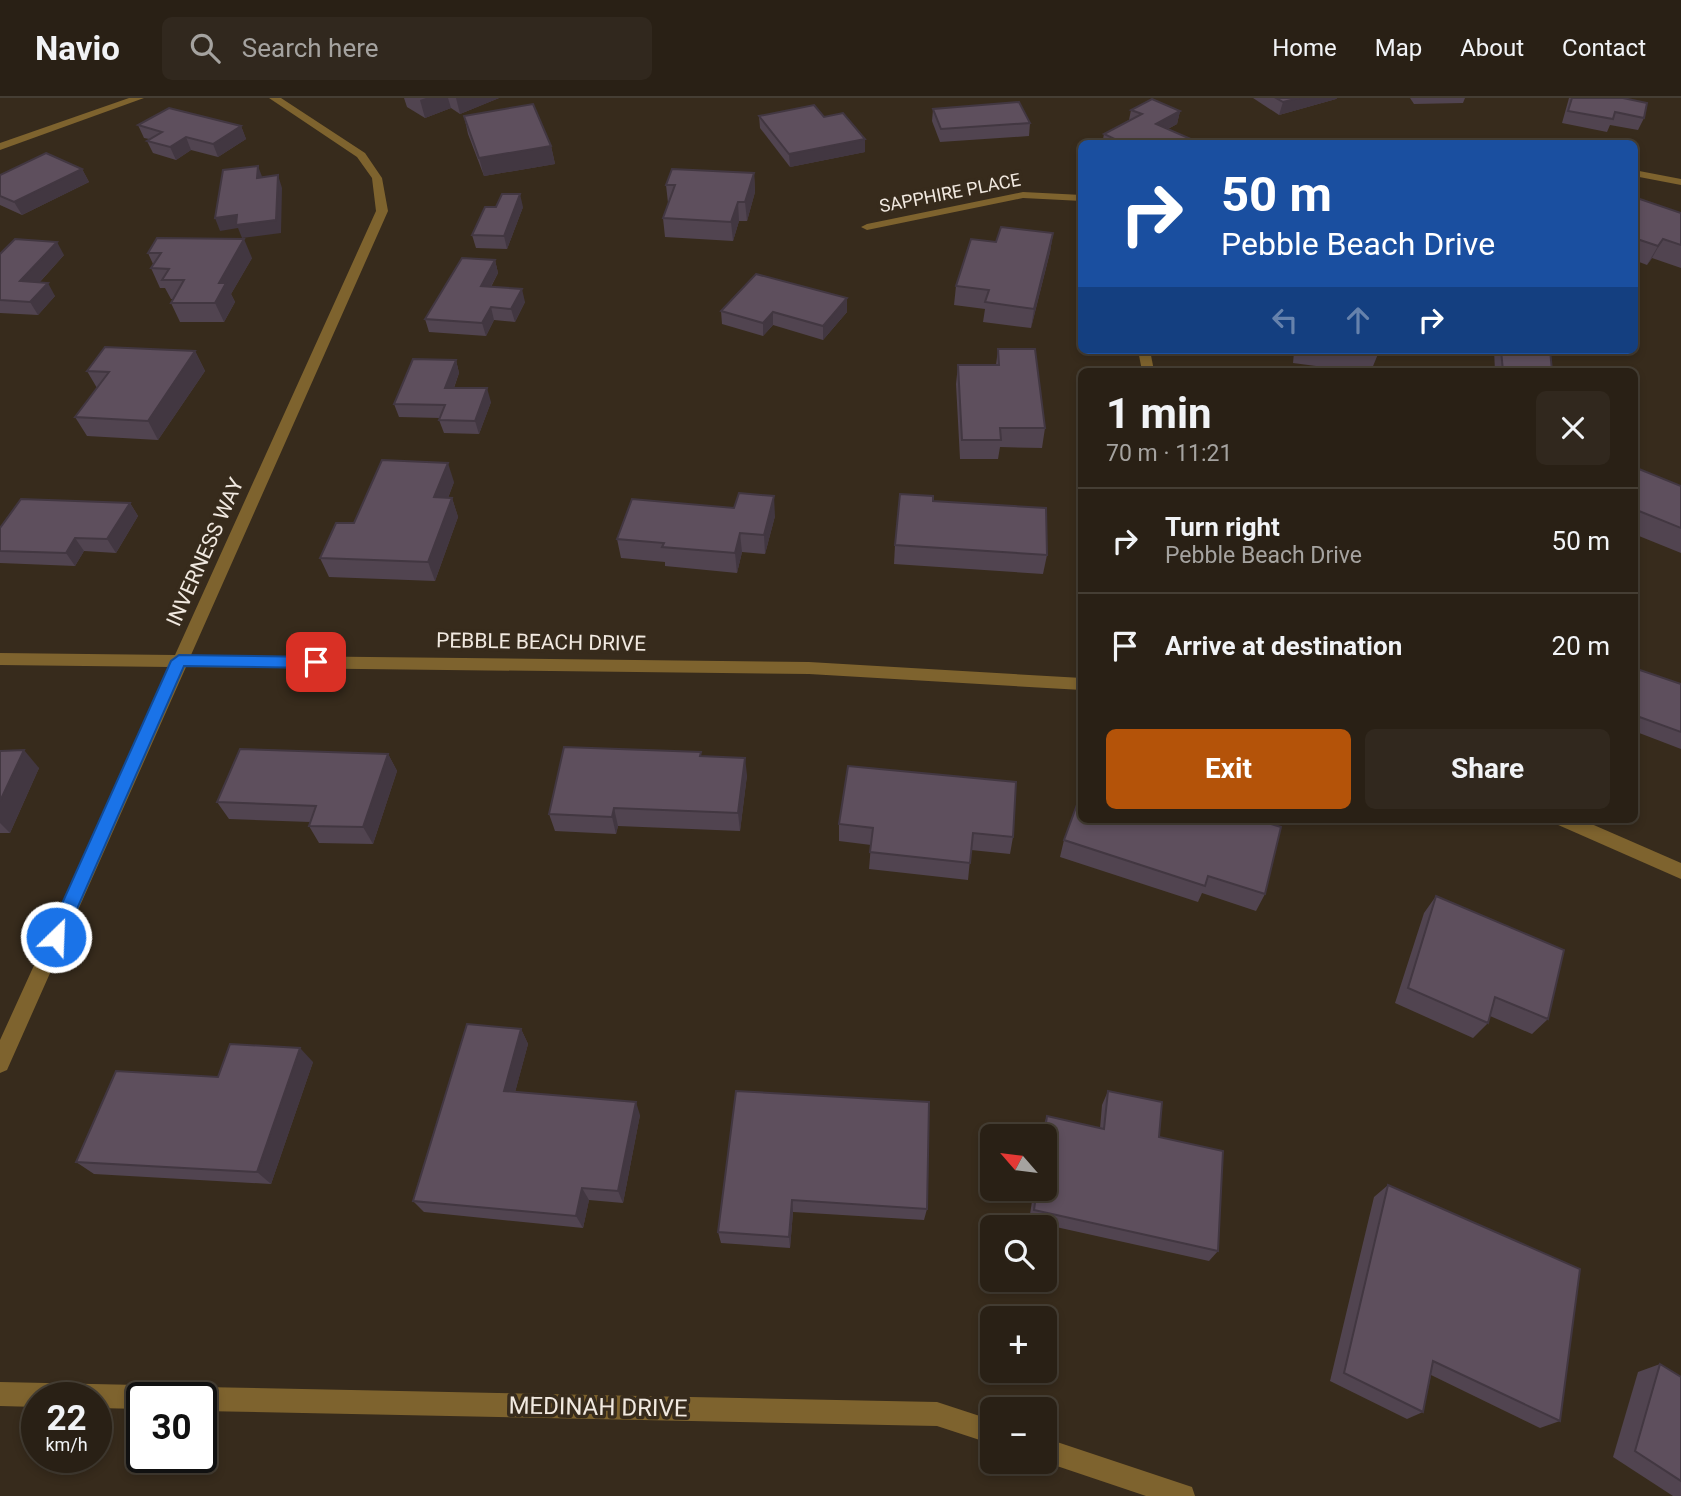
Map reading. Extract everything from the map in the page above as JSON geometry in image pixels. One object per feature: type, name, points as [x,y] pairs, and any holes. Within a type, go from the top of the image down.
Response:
[{"type":"street","points":[[0,147],[139,98]]},
{"type":"street","name":"INVERNESS WAY","points":[[0,1063],[382,211],[377,178],[361,155],[274,98]]},
{"type":"street","points":[[1638,174],[1681,182]]},
{"type":"street","name":"SAPPHIRE PLACE","points":[[867,227],[1023,195],[1078,198]]},
{"type":"street","name":"PEBBLE BEACH DRIVE","points":[[0,659],[809,668],[1078,684]]},
{"type":"street","points":[[1571,823],[1681,871]]},
{"type":"street","points":[[0,1394],[126,1397]]},
{"type":"street","name":"MEDINAH DRIVE","points":[[217,1399],[937,1414],[980,1428]]},
{"type":"street","points":[[1057,1454],[1183,1496]]},
{"type":"building","points":[[1276,98],[1299,98],[1283,102]]},
{"type":"building","points":[[1572,98],[1623,98],[1647,103],[1644,118],[1615,112],[1613,119],[1568,111]]},
{"type":"building","points":[[1152,99],[1180,111],[1156,124],[1193,140],[1117,140],[1104,134],[1142,114],[1131,110]]},
{"type":"building","points":[[1019,102],[1030,123],[941,129],[933,109]]},
{"type":"building","points":[[533,104],[551,146],[479,158],[464,116]]},
{"type":"building","points":[[814,105],[824,117],[843,113],[865,139],[789,154],[759,116]]},
{"type":"building","points":[[169,108],[241,126],[213,144],[186,137],[170,147],[147,141],[162,132],[138,125]]},
{"type":"building","points":[[46,153],[82,169],[14,202],[0,196],[0,175]]},
{"type":"building","points":[[258,166],[257,178],[278,175],[276,220],[236,225],[237,215],[215,218],[223,170]]},
{"type":"building","points":[[672,169],[754,173],[745,202],[738,202],[731,222],[663,218],[675,185],[666,185]]},
{"type":"building","points":[[502,194],[520,194],[504,236],[472,235],[485,207],[496,207]]},
{"type":"building","points":[[1638,198],[1681,213],[1681,245],[1663,239],[1658,246],[1638,239]]},
{"type":"building","points":[[1001,227],[1053,233],[1034,309],[985,302],[989,290],[956,286],[971,239],[996,242]]},
{"type":"building","points":[[157,238],[244,239],[219,283],[226,283],[215,303],[171,303],[184,280],[162,280],[169,269],[151,268],[161,253],[148,253]]},
{"type":"building","points":[[15,239],[57,242],[20,281],[48,283],[30,302],[0,300],[0,254]]},
{"type":"building","points":[[462,258],[495,260],[481,286],[522,289],[511,309],[491,307],[482,323],[425,319]]},
{"type":"building","points":[[756,274],[847,298],[823,326],[773,312],[763,323],[721,311]]},
{"type":"building","points":[[105,347],[195,351],[148,421],[75,417],[109,372],[87,371]]},
{"type":"building","points":[[998,349],[1035,349],[1045,428],[1000,428],[1001,440],[962,440],[958,365],[999,365]]},
{"type":"building","points":[[1501,354],[1550,354],[1552,368],[1503,368]]},
{"type":"building","points":[[413,359],[456,360],[445,388],[487,388],[475,421],[439,420],[445,405],[394,404]]},
{"type":"building","points":[[382,460],[448,463],[434,497],[452,498],[428,562],[320,558],[336,523],[354,523]]},
{"type":"building","points":[[1638,469],[1681,486],[1681,528],[1638,511]]},
{"type":"building","points":[[739,493],[774,496],[764,535],[740,533],[735,553],[662,547],[664,543],[617,539],[632,499],[734,508]]},
{"type":"building","points":[[900,494],[933,496],[933,501],[1046,508],[1047,555],[895,545]]},
{"type":"building","points":[[21,499],[130,503],[107,539],[75,538],[66,553],[0,551],[0,528]]},
{"type":"building","points":[[1638,669],[1681,684],[1681,732],[1638,716]]},
{"type":"building","points":[[564,747],[701,752],[700,756],[745,758],[738,813],[614,808],[612,817],[549,814]]},
{"type":"building","points":[[240,749],[388,754],[363,827],[309,826],[316,806],[217,802]]},
{"type":"building","points":[[24,750],[0,801],[0,751]]},
{"type":"building","points":[[848,766],[1016,782],[1013,837],[973,833],[970,863],[870,852],[873,828],[839,824]]},
{"type":"building","points":[[1078,802],[1078,823],[1268,823],[1281,827],[1265,894],[1208,876],[1205,886],[1064,840]]},
{"type":"building","points":[[1436,896],[1564,950],[1548,1019],[1495,997],[1488,1023],[1408,988]]},
{"type":"building","points":[[467,1024],[521,1029],[504,1091],[636,1102],[618,1191],[582,1188],[576,1216],[413,1201]]},
{"type":"building","points":[[230,1044],[300,1048],[257,1172],[76,1162],[116,1071],[218,1077]]},
{"type":"building","points":[[736,1091],[929,1102],[927,1209],[792,1200],[789,1237],[718,1232]]},
{"type":"building","points":[[1108,1091],[1162,1102],[1159,1137],[1223,1151],[1218,1251],[1034,1210],[1035,1201],[1057,1201],[1057,1124],[1046,1124],[1047,1116],[1104,1129]]},
{"type":"building","points":[[1388,1185],[1580,1269],[1560,1421],[1433,1361],[1423,1412],[1344,1373]]},
{"type":"building","points":[[1660,1364],[1681,1377],[1681,1481],[1635,1451]]},
{"type":"route","points":[[56,937],[179,661],[316,662]]}]
